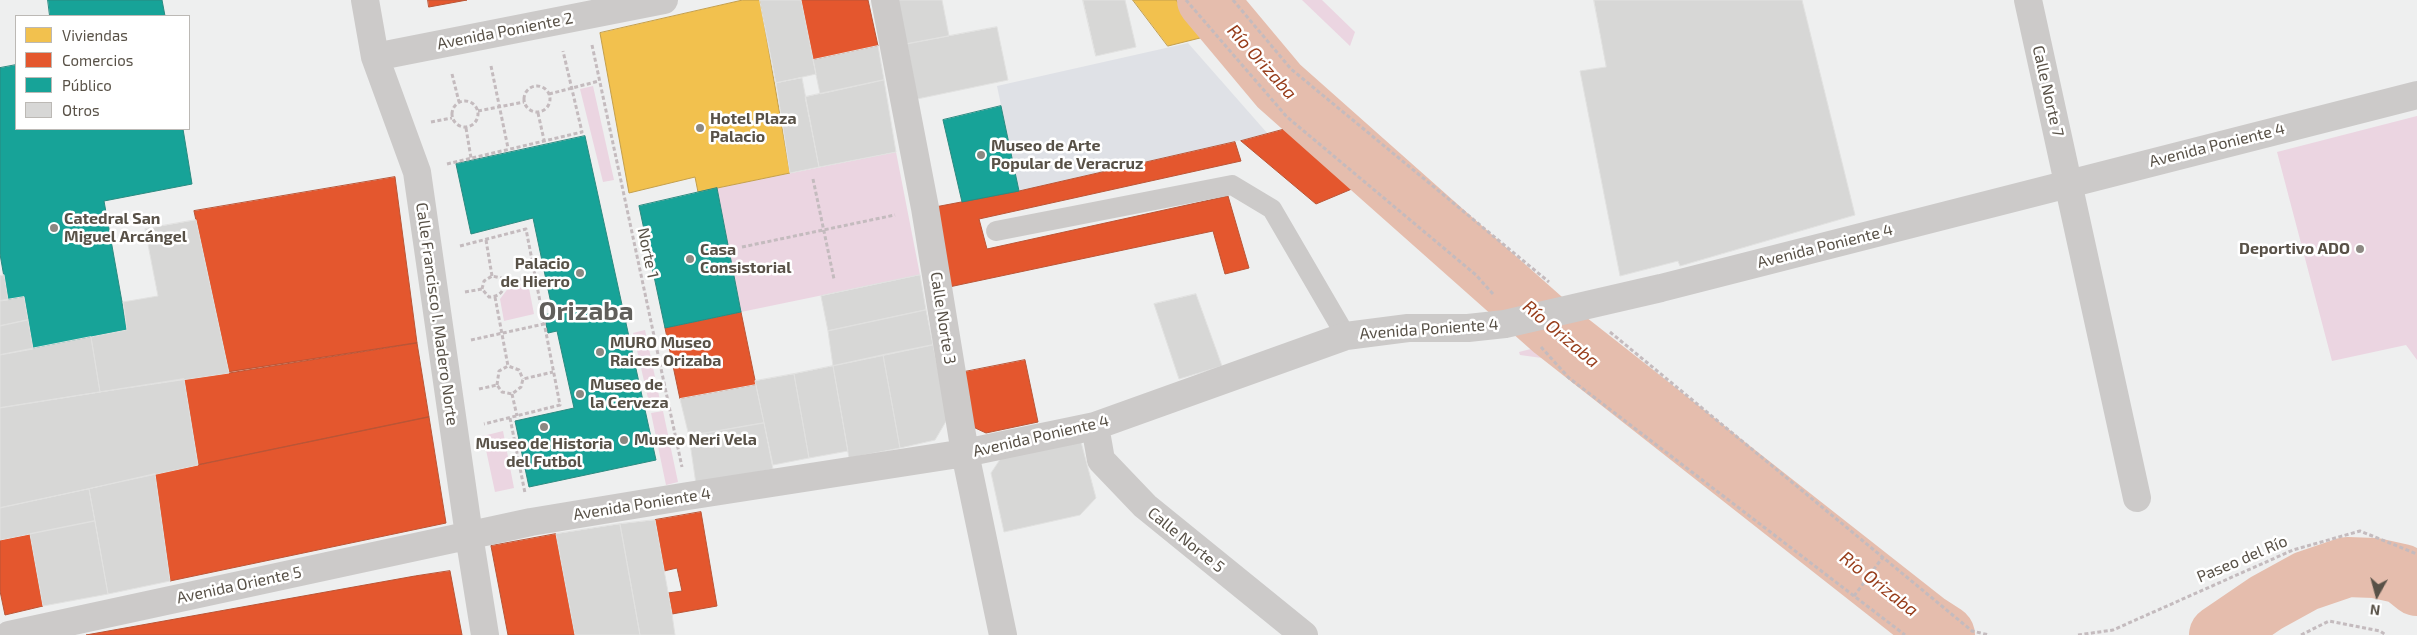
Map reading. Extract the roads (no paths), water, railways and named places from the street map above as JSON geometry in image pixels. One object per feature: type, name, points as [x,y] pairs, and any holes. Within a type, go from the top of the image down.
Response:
[{"type":"street","name":"Calle Francisco I. Madero Norte","points":[[365,0],[375,57],[417,172],[468,535],[485,635]]},
{"type":"street","name":"Avenida Poniente 2","points":[[375,57],[664,0]]},
{"type":"street","name":"Calle Norte 3","points":[[885,0],[925,208],[965,454],[1003,635]]},
{"type":"street","name":"Calle Norte 7","points":[[2028,0],[2137,498]]},
{"type":"street","name":"Avenida Poniente 4","points":[[468,535],[532,522],[688,496],[965,454],[1095,426],[1346,336],[1408,328],[1468,328],[1505,324],[1661,288],[2417,94]]},
{"type":"street","name":"Calle Norte 5","points":[[1095,426],[1101,460],[1145,506],[1304,635]]},
{"type":"street","name":"Avenida Oriente 5","points":[[9,635],[468,535]]},
{"type":"lane","points":[[996,231],[1232,185],[1272,209],[1346,336]]},
{"type":"waterway","name":"Río Orizaba","points":[[1207,0],[1279,86],[1554,330],[1928,624],[1945,635]]},
{"type":"waterway","name":"Río Orizaba","points":[[2219,635],[2266,603],[2306,581],[2347,567],[2375,568],[2402,574],[2417,586]]},
{"type":"place","name":"Hotel Plaza Palacio","points":[[700,128]]},
{"type":"place","name":"Museo de Arte Popular de Veracruz","points":[[981,155]]},
{"type":"place","name":"Catedral San Miguel Arcángel","points":[[54,228]]},
{"type":"place","name":"Deportivo ADO","points":[[2360,249]]},
{"type":"place","name":"Casa Consistorial","points":[[690,259]]},
{"type":"place","name":"Palacio de Hierro","points":[[580,273]]},
{"type":"place","name":"MURO Museo Raices Orizaba","points":[[600,352]]},
{"type":"place","name":"Museo de la Cerveza","points":[[580,394]]},
{"type":"place","name":"Museo de Historia del Futbol","points":[[544,427]]},
{"type":"place","name":"Museo Neri Vela","points":[[624,440]]},
{"type":"district","name":"Orizaba","points":[[586,311]]}]
